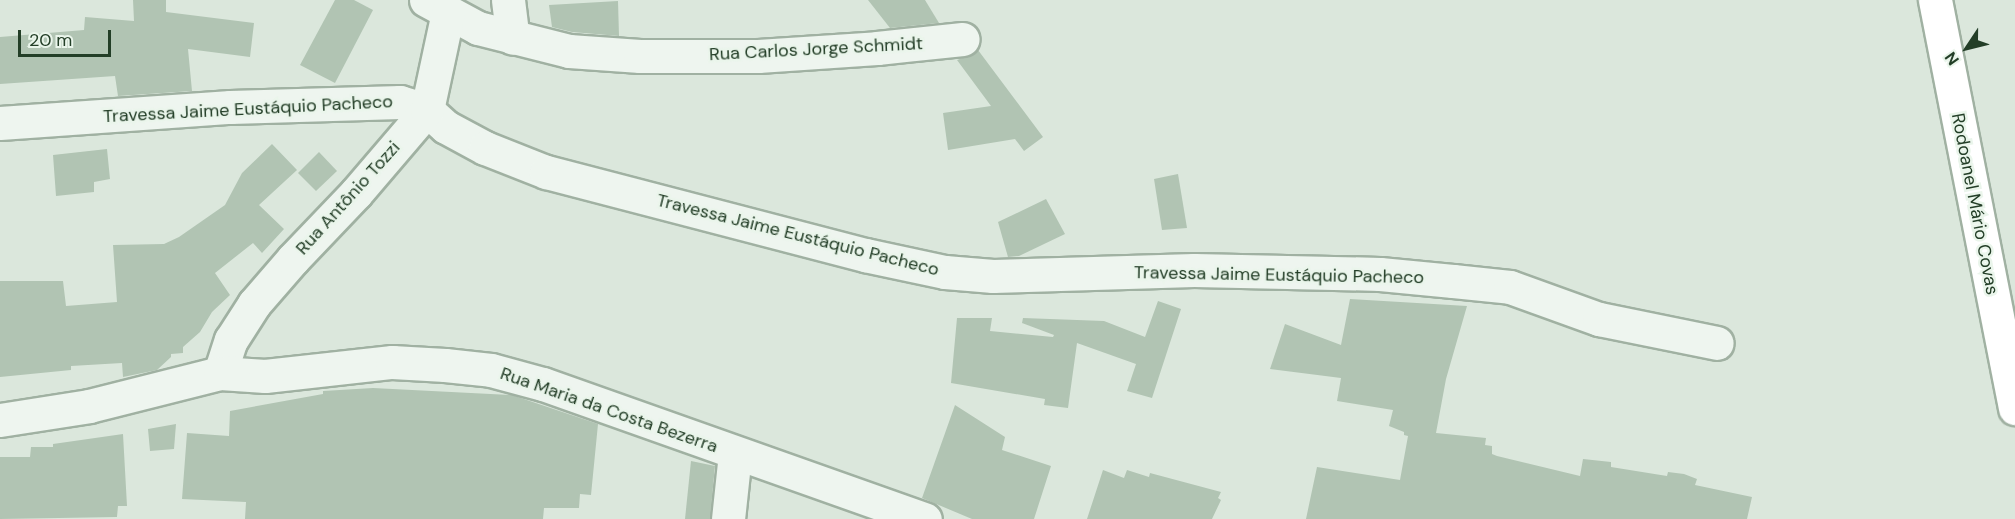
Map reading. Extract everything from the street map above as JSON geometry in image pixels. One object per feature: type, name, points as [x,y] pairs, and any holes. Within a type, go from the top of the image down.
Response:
[{"type":"highway","name":"Rodoanel Mário Covas","points":[[1935,0],[2015,408]]},
{"type":"street","points":[[508,0],[513,38]]},
{"type":"street","name":"Rua Carlos Jorge Schmidt","points":[[437,6],[478,28],[513,38],[569,51],[640,56],[734,56],[877,48],[963,39]]},
{"type":"street","name":"Rua Antônio Tozzi","points":[[220,373],[231,340],[254,304],[356,193],[427,110],[437,6]]},
{"type":"street","name":"Travessa Jaime Eustáquio Pacheco","points":[[0,123],[354,101],[400,102],[427,110],[446,127],[485,148],[546,172],[865,255],[945,272],[993,276],[1206,270],[1380,274],[1510,287],[1599,319],[1718,343]]},
{"type":"street","name":"Rua Maria da Costa Bezerra","points":[[0,420],[90,406],[220,373],[265,376],[392,362],[491,370],[543,384],[925,519]]},
{"type":"street","points":[[728,519],[735,453]]},
{"type":"building","points":[[133,0],[166,0],[166,12],[254,23],[250,57],[188,49],[192,91],[118,96],[115,76],[0,84],[0,37],[84,30],[85,17],[134,21]]},
{"type":"building","points":[[335,0],[354,0],[373,10],[335,83],[300,65]]},
{"type":"building","points":[[868,0],[925,0],[939,23],[890,28]]},
{"type":"building","points":[[618,1],[619,36],[572,32],[552,27],[549,5]]},
{"type":"building","points":[[978,50],[1043,137],[1024,151],[1015,139],[948,150],[943,113],[991,106],[957,60],[974,54]]},
{"type":"building","points":[[272,144],[297,170],[259,205],[284,229],[262,253],[253,243],[215,273],[230,295],[212,312],[200,332],[183,347],[183,353],[171,354],[171,357],[157,370],[123,377],[122,363],[71,366],[71,370],[0,377],[0,281],[63,281],[66,306],[117,302],[113,245],[164,244],[179,237],[225,205],[242,173]]},
{"type":"building","points":[[107,149],[110,179],[94,182],[94,192],[56,196],[53,155]]},
{"type":"building","points":[[319,152],[337,171],[316,191],[298,173]]},
{"type":"building","points":[[1178,174],[1187,228],[1162,230],[1154,179]]},
{"type":"building","points":[[1046,199],[1065,234],[1019,256],[1008,257],[998,222]]},
{"type":"building","points":[[1350,299],[1467,306],[1446,379],[1436,433],[1486,438],[1485,445],[1492,446],[1492,454],[1580,476],[1583,459],[1611,462],[1611,467],[1667,476],[1668,472],[1684,474],[1697,479],[1695,485],[1752,497],[1747,519],[1306,519],[1317,467],[1400,480],[1408,436],[1389,426],[1393,410],[1337,401],[1341,378],[1270,369],[1285,324],[1341,345]]},
{"type":"building","points":[[1158,301],[1181,309],[1152,398],[1127,391],[1136,364],[1077,343],[1068,408],[1044,405],[1045,399],[951,383],[957,318],[992,318],[990,331],[1053,337],[1054,335],[1022,323],[1023,318],[1104,321],[1145,337]]},
{"type":"building","points":[[373,388],[512,395],[598,424],[591,495],[580,494],[579,508],[544,508],[543,519],[245,519],[246,502],[182,499],[187,433],[229,436],[230,411],[323,394],[323,391]]},
{"type":"building","points":[[955,405],[1005,437],[1002,450],[1051,466],[1034,519],[972,519],[922,498]]},
{"type":"building","points":[[176,424],[174,449],[150,451],[148,429]]},
{"type":"building","points":[[123,434],[127,506],[118,506],[117,517],[0,519],[0,457],[30,457],[31,447],[53,447],[53,444]]},
{"type":"building","points":[[691,461],[715,466],[710,519],[685,519]]},
{"type":"building","points":[[1103,470],[1124,478],[1127,470],[1149,477],[1150,473],[1221,492],[1218,498],[1221,500],[1212,519],[1087,519]]}]
